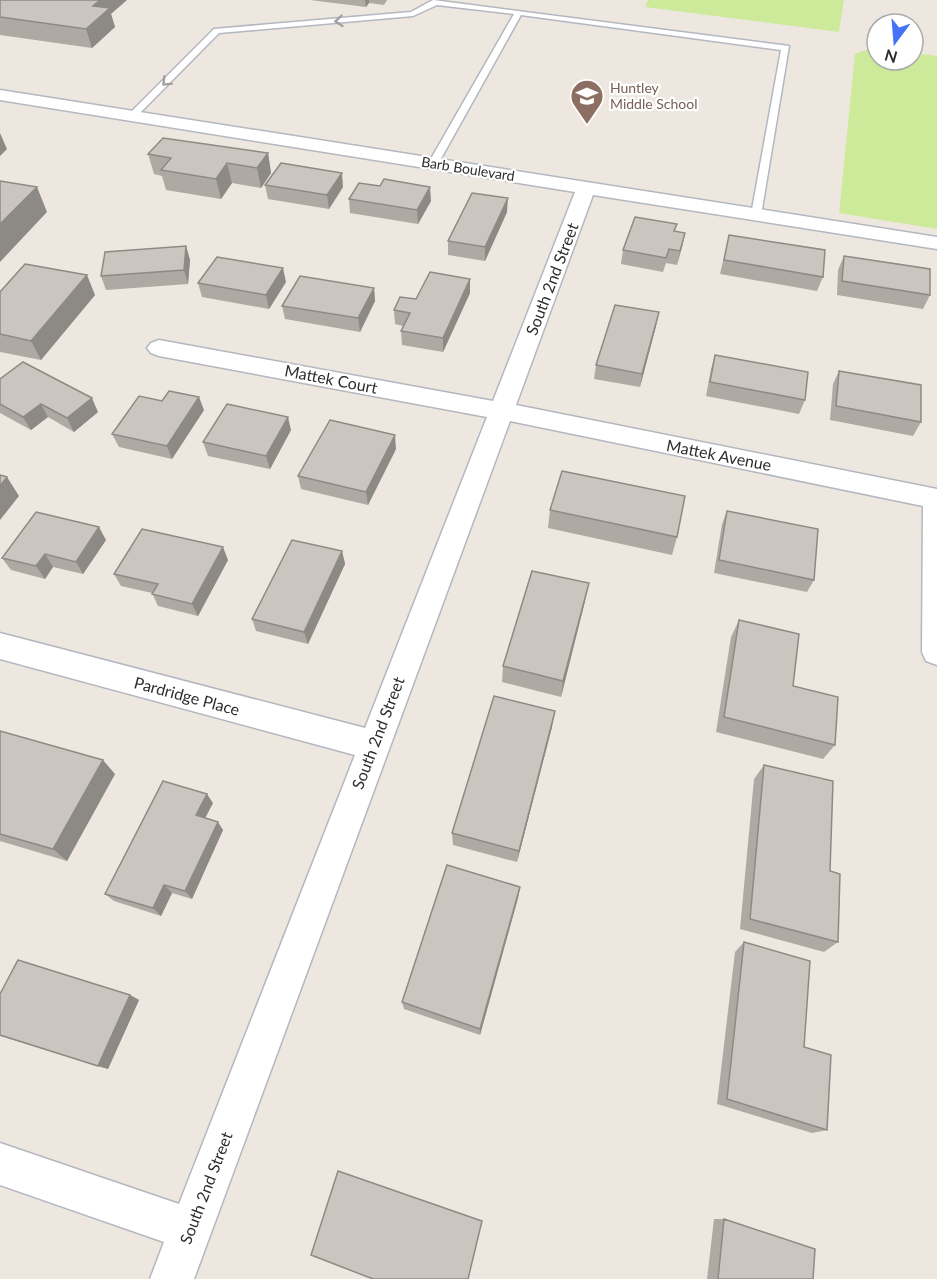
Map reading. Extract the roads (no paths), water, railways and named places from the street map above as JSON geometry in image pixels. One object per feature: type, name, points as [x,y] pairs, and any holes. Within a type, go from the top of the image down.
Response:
[{"type":"street","name":"Barb Boulevard","points":[[0,95],[937,243]]},
{"type":"street","name":"South 2nd Street","points":[[172,1279],[586,188]]},
{"type":"street","name":"Mattek Court","points":[[159,348],[502,411]]},
{"type":"street","name":"Mattek Avenue","points":[[502,411],[937,499]]},
{"type":"street","points":[[937,499],[937,652]]},
{"type":"street","name":"Pardridge Place","points":[[0,646],[373,745]]},
{"type":"street","points":[[0,1164],[190,1229]]},
{"type":"lane","points":[[132,116],[217,31],[413,14],[435,1],[786,48],[756,214]]},
{"type":"lane","points":[[434,164],[519,12]]},
{"type":"place","name":"Huntley Middle School","points":[[587,125]]}]
